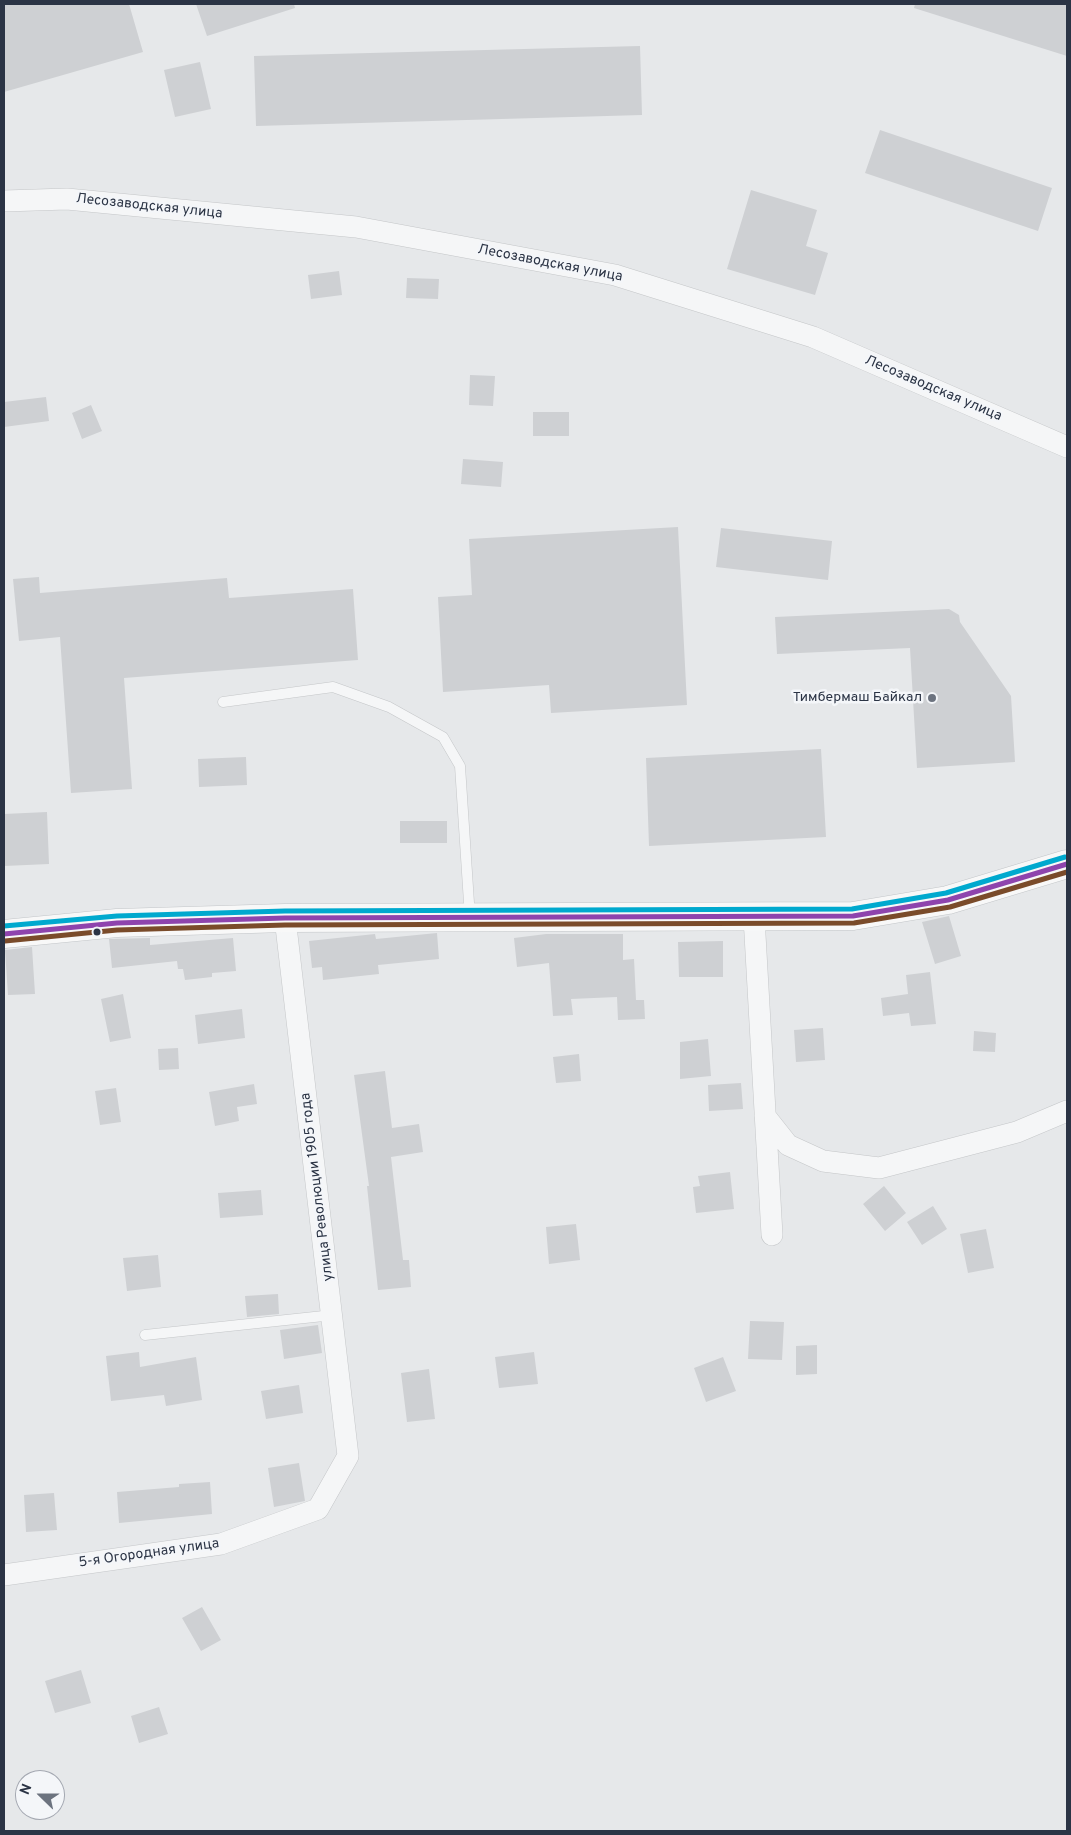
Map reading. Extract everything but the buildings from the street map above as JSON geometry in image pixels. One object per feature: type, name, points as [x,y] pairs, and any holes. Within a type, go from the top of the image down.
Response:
[{"type":"main road","points":[[4,934],[117,923],[286,918],[853,916],[948,900],[1067,864]]},
{"type":"street","name":"Лесозаводская улица","points":[[4,201],[67,199],[356,228],[615,274],[813,337],[1067,447]]},
{"type":"street","points":[[754,917],[772,1235]]},
{"type":"street","name":"улица Революции 1905 года","points":[[286,918],[348,1456]]},
{"type":"street","points":[[765,1116],[788,1145],[823,1161],[879,1168],[1017,1132],[1067,1111]]},
{"type":"street","name":"5-я Огородная улица","points":[[4,1575],[221,1544],[318,1509],[348,1456]]},
{"type":"lane","points":[[224,702],[333,687],[389,707],[443,737],[460,766],[470,918]]},
{"type":"lane","points":[[145,1335],[333,1315]]},
{"type":"transit line","points":[[4,926],[117,916],[285,911],[852,909],[946,893],[1065,857]]},
{"type":"transit line","points":[[4,934],[117,923],[285,918],[853,916],[948,900],[1067,864]]},
{"type":"transit line","points":[[5,941],[117,930],[285,925],[854,923],[950,907],[1067,872]]},
{"type":"place","name":"Тимбермаш Байкал","points":[[932,698]]}]
